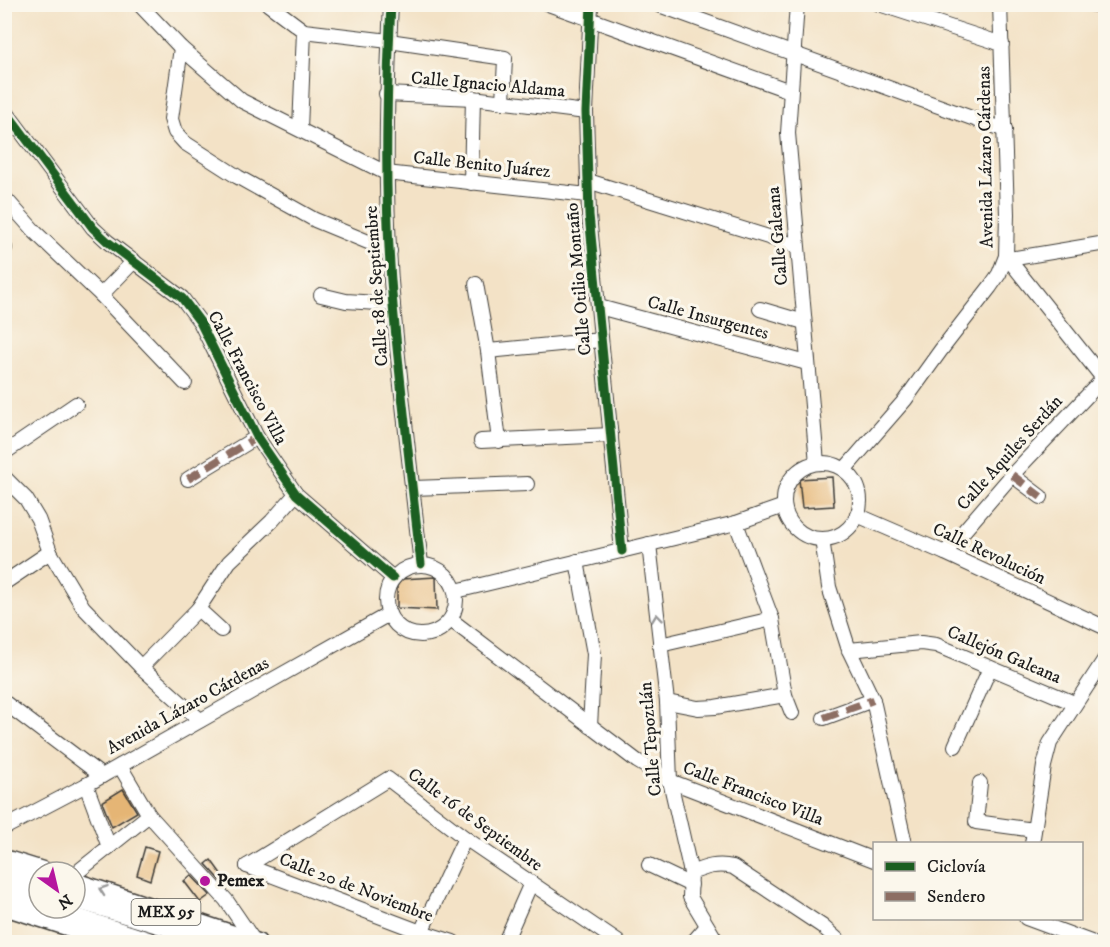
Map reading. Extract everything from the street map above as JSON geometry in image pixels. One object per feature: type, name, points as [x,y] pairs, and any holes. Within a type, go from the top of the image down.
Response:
[{"type":"highway","points":[[4,876],[27,883]]},
{"type":"highway","name":"MEX 95","points":[[4,895],[27,902]]},
{"type":"highway","name":"MEX 95","points":[[87,902],[221,942]]},
{"type":"highway","name":"MEX 95","points":[[81,920],[148,942]]},
{"type":"main road","points":[[4,858],[27,865]]},
{"type":"main road","name":"MEX 95","points":[[87,884],[256,942]]},
{"type":"main road","name":"MEX 95","points":[[4,907],[113,942]]},
{"type":"street","name":"Calle Benito Juárez","points":[[139,4],[181,48],[242,101],[386,172],[471,183],[588,188],[797,246]]},
{"type":"street","points":[[268,4],[304,31],[505,58],[503,102]]},
{"type":"street","name":"Calle 18 de Septiembre","points":[[391,4],[386,94],[386,172],[390,251],[393,304],[421,564]]},
{"type":"street","points":[[548,4],[790,91]]},
{"type":"street","name":"Calle Otilio Montaño","points":[[591,4],[586,112],[588,188],[600,340],[622,551]]},
{"type":"street","points":[[656,4],[1005,130]]},
{"type":"street","name":"Calle Galeana","points":[[797,4],[788,133],[817,463]]},
{"type":"street","points":[[879,4],[1002,44]]},
{"type":"street","name":"Avenida Lázaro Cárdenas","points":[[843,470],[905,400],[990,287],[1007,258],[1000,4]]},
{"type":"street","points":[[1091,4],[1106,6]]},
{"type":"street","points":[[300,129],[304,31]]},
{"type":"street","points":[[181,48],[171,119],[175,132],[185,143],[238,177],[315,220],[390,251]]},
{"type":"street","name":"Calle Ignacio Aldama","points":[[386,94],[473,98],[586,112]]},
{"type":"street","points":[[471,183],[473,98]]},
{"type":"street","name":"Calle Francisco Villa","points":[[4,109],[93,228],[182,298],[200,322],[257,437],[296,494],[393,578]]},
{"type":"street","points":[[4,196],[35,232],[101,295],[185,383]]},
{"type":"street","points":[[1104,380],[1007,258],[1106,243]]},
{"type":"street","points":[[101,295],[134,261]]},
{"type":"street","points":[[476,284],[488,351],[499,441]]},
{"type":"street","points":[[321,295],[346,301],[393,304]]},
{"type":"street","name":"Calle Insurgentes","points":[[599,307],[807,363]]},
{"type":"street","points":[[760,309],[804,322]]},
{"type":"street","points":[[488,351],[600,340]]},
{"type":"street","name":"Calle Aquiles Serdán","points":[[945,553],[1012,475],[1104,380]]},
{"type":"street","points":[[4,453],[76,404]]},
{"type":"street","points":[[481,441],[611,435]]},
{"type":"street","points":[[188,479],[257,437]]},
{"type":"street","points":[[817,463],[835,465],[843,470],[853,478],[858,490],[860,503],[853,523],[839,535],[822,539],[811,538],[801,533],[793,526],[784,506],[784,494],[788,483],[806,466],[817,463]]},
{"type":"street","points":[[1012,475],[1041,497]]},
{"type":"street","points":[[4,477],[26,499],[38,519],[50,552],[83,608],[141,667],[200,720]]},
{"type":"street","points":[[412,488],[527,484]]},
{"type":"street","points":[[141,667],[198,609],[229,562],[272,521],[296,494]]},
{"type":"street","points":[[456,591],[736,523],[784,506]]},
{"type":"street","name":"Calle Revolución","points":[[857,515],[1106,628]]},
{"type":"street","points":[[736,523],[772,619],[785,695],[792,713]]},
{"type":"street","points":[[822,539],[829,587],[849,650],[873,700],[905,842]]},
{"type":"street","name":"Calle Tepoztlán","points":[[649,544],[668,702],[670,781],[691,879],[690,897],[717,942]]},
{"type":"street","points":[[4,583],[50,552]]},
{"type":"street","points":[[577,561],[594,654],[590,726]]},
{"type":"street","points":[[421,564],[433,566],[451,580],[457,601],[451,620],[437,632],[418,635],[401,629],[389,614],[386,596],[393,578],[411,566],[421,564]]},
{"type":"street","points":[[198,609],[221,630]]},
{"type":"street","name":"Avenida Lázaro Cárdenas","points":[[4,828],[86,785],[389,614]]},
{"type":"street","points":[[660,645],[772,619]]},
{"type":"street","name":"Calle Francisco Villa","points":[[451,620],[637,761],[670,781],[873,860]]},
{"type":"street","name":"Callejón Galeana","points":[[849,650],[921,643],[936,645],[1074,703]]},
{"type":"street","points":[[980,783],[976,822],[1033,837],[1044,766],[1050,743],[1106,657]]},
{"type":"street","points":[[955,746],[990,668]]},
{"type":"street","points":[[668,702],[698,708],[715,707],[785,695]]},
{"type":"street","points":[[824,718],[873,700]]},
{"type":"street","points":[[4,702],[102,776]]},
{"type":"street","points":[[120,766],[149,815],[226,900],[256,942]]},
{"type":"street","name":"Calle 16 de Septiembre","points":[[247,866],[388,779],[465,838],[618,942]]},
{"type":"street","points":[[86,785],[109,847]]},
{"type":"street","points":[[87,864],[149,815]]},
{"type":"street","points":[[421,932],[465,838]]},
{"type":"street","points":[[649,865],[691,879],[705,867],[721,864],[733,867],[822,927],[840,942]]},
{"type":"street","name":"Calle 20 de Noviembre","points":[[247,866],[453,942]]},
{"type":"street","points":[[505,942],[531,883]]},
{"type":"street","points":[[1031,920],[1091,942]]},
{"type":"street","points":[[693,942],[707,926]]},
{"type":"building","points":[[832,477],[834,506],[802,508],[799,479]]},
{"type":"building","points":[[436,577],[437,610],[397,608],[397,586],[402,579]]},
{"type":"building","points":[[123,789],[137,812],[112,827],[102,802]]},
{"type":"building","points":[[145,847],[158,851],[150,880],[137,875]]},
{"type":"building","points":[[211,860],[227,882],[224,884],[206,864]]},
{"type":"building","points":[[191,875],[210,895],[200,902],[184,881]]},
{"type":"marked path","points":[[188,479],[257,437]]},
{"type":"marked path","points":[[1012,475],[1041,497]]},
{"type":"marked path","points":[[824,718],[873,700]]},
{"type":"cycle path","points":[[391,4],[387,155],[390,268],[421,564]]},
{"type":"cycle path","points":[[591,4],[586,112],[589,215],[622,551]]},
{"type":"cycle path","points":[[4,109],[93,228],[182,298],[200,322],[257,437],[296,494],[393,578]]},
{"type":"place","name":"Pemex","points":[[205,881]]}]
